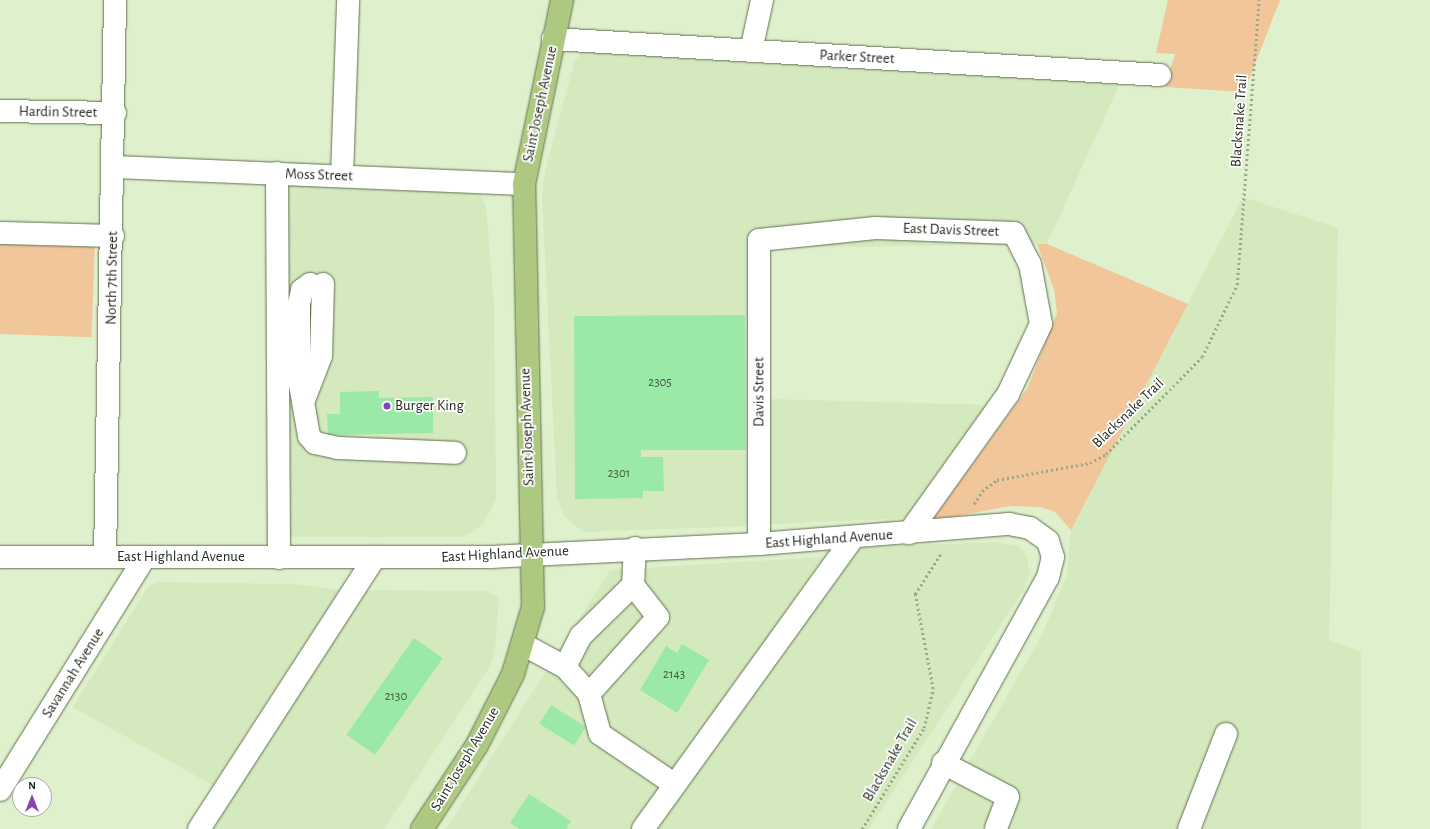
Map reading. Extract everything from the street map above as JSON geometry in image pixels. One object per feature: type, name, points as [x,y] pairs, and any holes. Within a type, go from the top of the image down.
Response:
[{"type":"main road","name":"Saint Joseph Avenue","points":[[422,829],[477,744],[513,674],[524,644],[533,607],[524,184],[562,0]]},
{"type":"street","name":"North 7th Street","points":[[105,556],[113,236],[115,0]]},
{"type":"street","points":[[342,176],[348,0]]},
{"type":"street","points":[[751,50],[762,0]]},
{"type":"street","name":"Parker Street","points":[[553,39],[1160,75]]},
{"type":"street","name":"Hardin Street","points":[[0,111],[115,113]]},
{"type":"street","name":"Moss Street","points":[[114,167],[524,184]]},
{"type":"street","points":[[277,173],[279,558]]},
{"type":"street","name":"East Davis Street","points":[[759,240],[875,228],[1014,232],[1030,264],[1041,324],[1008,394],[908,533]]},
{"type":"street","points":[[0,233],[113,236]]},
{"type":"street","name":"Davis Street","points":[[759,240],[759,544]]},
{"type":"street","points":[[317,284],[302,290],[299,304],[299,379],[309,436],[315,443],[338,448],[455,453]]},
{"type":"street","name":"East Highland Avenue","points":[[0,556],[279,558],[531,554],[636,548],[759,544],[957,530],[1009,524],[1030,528],[1048,541],[1053,557],[1048,577],[943,762],[909,829]]},
{"type":"street","points":[[643,829],[853,538]]},
{"type":"street","points":[[565,667],[581,636],[633,585],[636,548]]},
{"type":"street","name":"Savannah Avenue","points":[[0,790],[145,557]]},
{"type":"street","points":[[199,829],[374,557]]},
{"type":"street","points":[[589,694],[658,617],[633,585]]},
{"type":"street","points":[[524,644],[565,667],[589,694],[600,734],[674,784]]},
{"type":"street","points":[[1189,829],[1226,734]]},
{"type":"street","points":[[943,762],[1008,797],[996,829]]},
{"type":"path","name":"Blacksnake Trail","points":[[862,829],[924,728],[933,689],[915,594],[982,491],[997,480],[1090,462],[1106,454],[1202,357],[1237,285],[1258,0]]},
{"type":"shaded area","points":[[1168,0],[1280,0],[1244,92],[1165,87],[1175,54],[1156,53]]},
{"type":"shaded area","points":[[582,53],[1120,83],[1047,244],[751,248],[750,526],[583,532],[564,516],[557,497],[542,195],[545,171],[575,60]]},
{"type":"shaded area","points":[[287,182],[473,192],[481,196],[486,206],[494,304],[496,499],[483,524],[471,533],[462,537],[286,537]]},
{"type":"shaded area","points":[[1243,197],[1338,228],[1329,640],[1361,652],[1361,829],[931,829],[1042,635],[1067,575],[1071,530]]},
{"type":"shaded area","points":[[0,238],[95,241],[92,337],[0,334]]},
{"type":"shaded area","points":[[1037,244],[1047,244],[1188,304],[1071,530],[1055,512],[1040,507],[1010,506],[931,521],[1027,389],[1057,313],[1054,289]]},
{"type":"shaded area","points":[[769,399],[989,405],[911,518],[770,524]]},
{"type":"shaded area","points":[[993,542],[1019,546],[1026,555],[1030,573],[1024,589],[869,829],[655,829],[858,548]]},
{"type":"shaded area","points":[[823,557],[635,829],[446,829],[610,570]]},
{"type":"shaded area","points":[[157,582],[294,584],[340,590],[212,785],[73,707],[148,587]]},
{"type":"shaded area","points":[[363,590],[487,591],[499,598],[495,649],[490,666],[384,829],[209,829]]},
{"type":"building","points":[[745,315],[746,450],[641,450],[641,457],[663,457],[664,491],[643,491],[643,498],[575,499],[574,316]]},
{"type":"building","name":"Burger King","points":[[379,391],[379,398],[433,397],[433,433],[328,435],[327,414],[340,414],[340,392]]},
{"type":"building","points":[[414,638],[443,658],[375,755],[346,735]]},
{"type":"building","points":[[682,644],[709,660],[677,713],[640,690],[666,646],[677,653]]},
{"type":"building","points":[[551,705],[586,727],[574,745],[539,724]]},
{"type":"building","points":[[529,794],[571,821],[566,829],[520,829],[510,823]]},
{"type":"place","name":"Burger King","points":[[387,406]]}]
